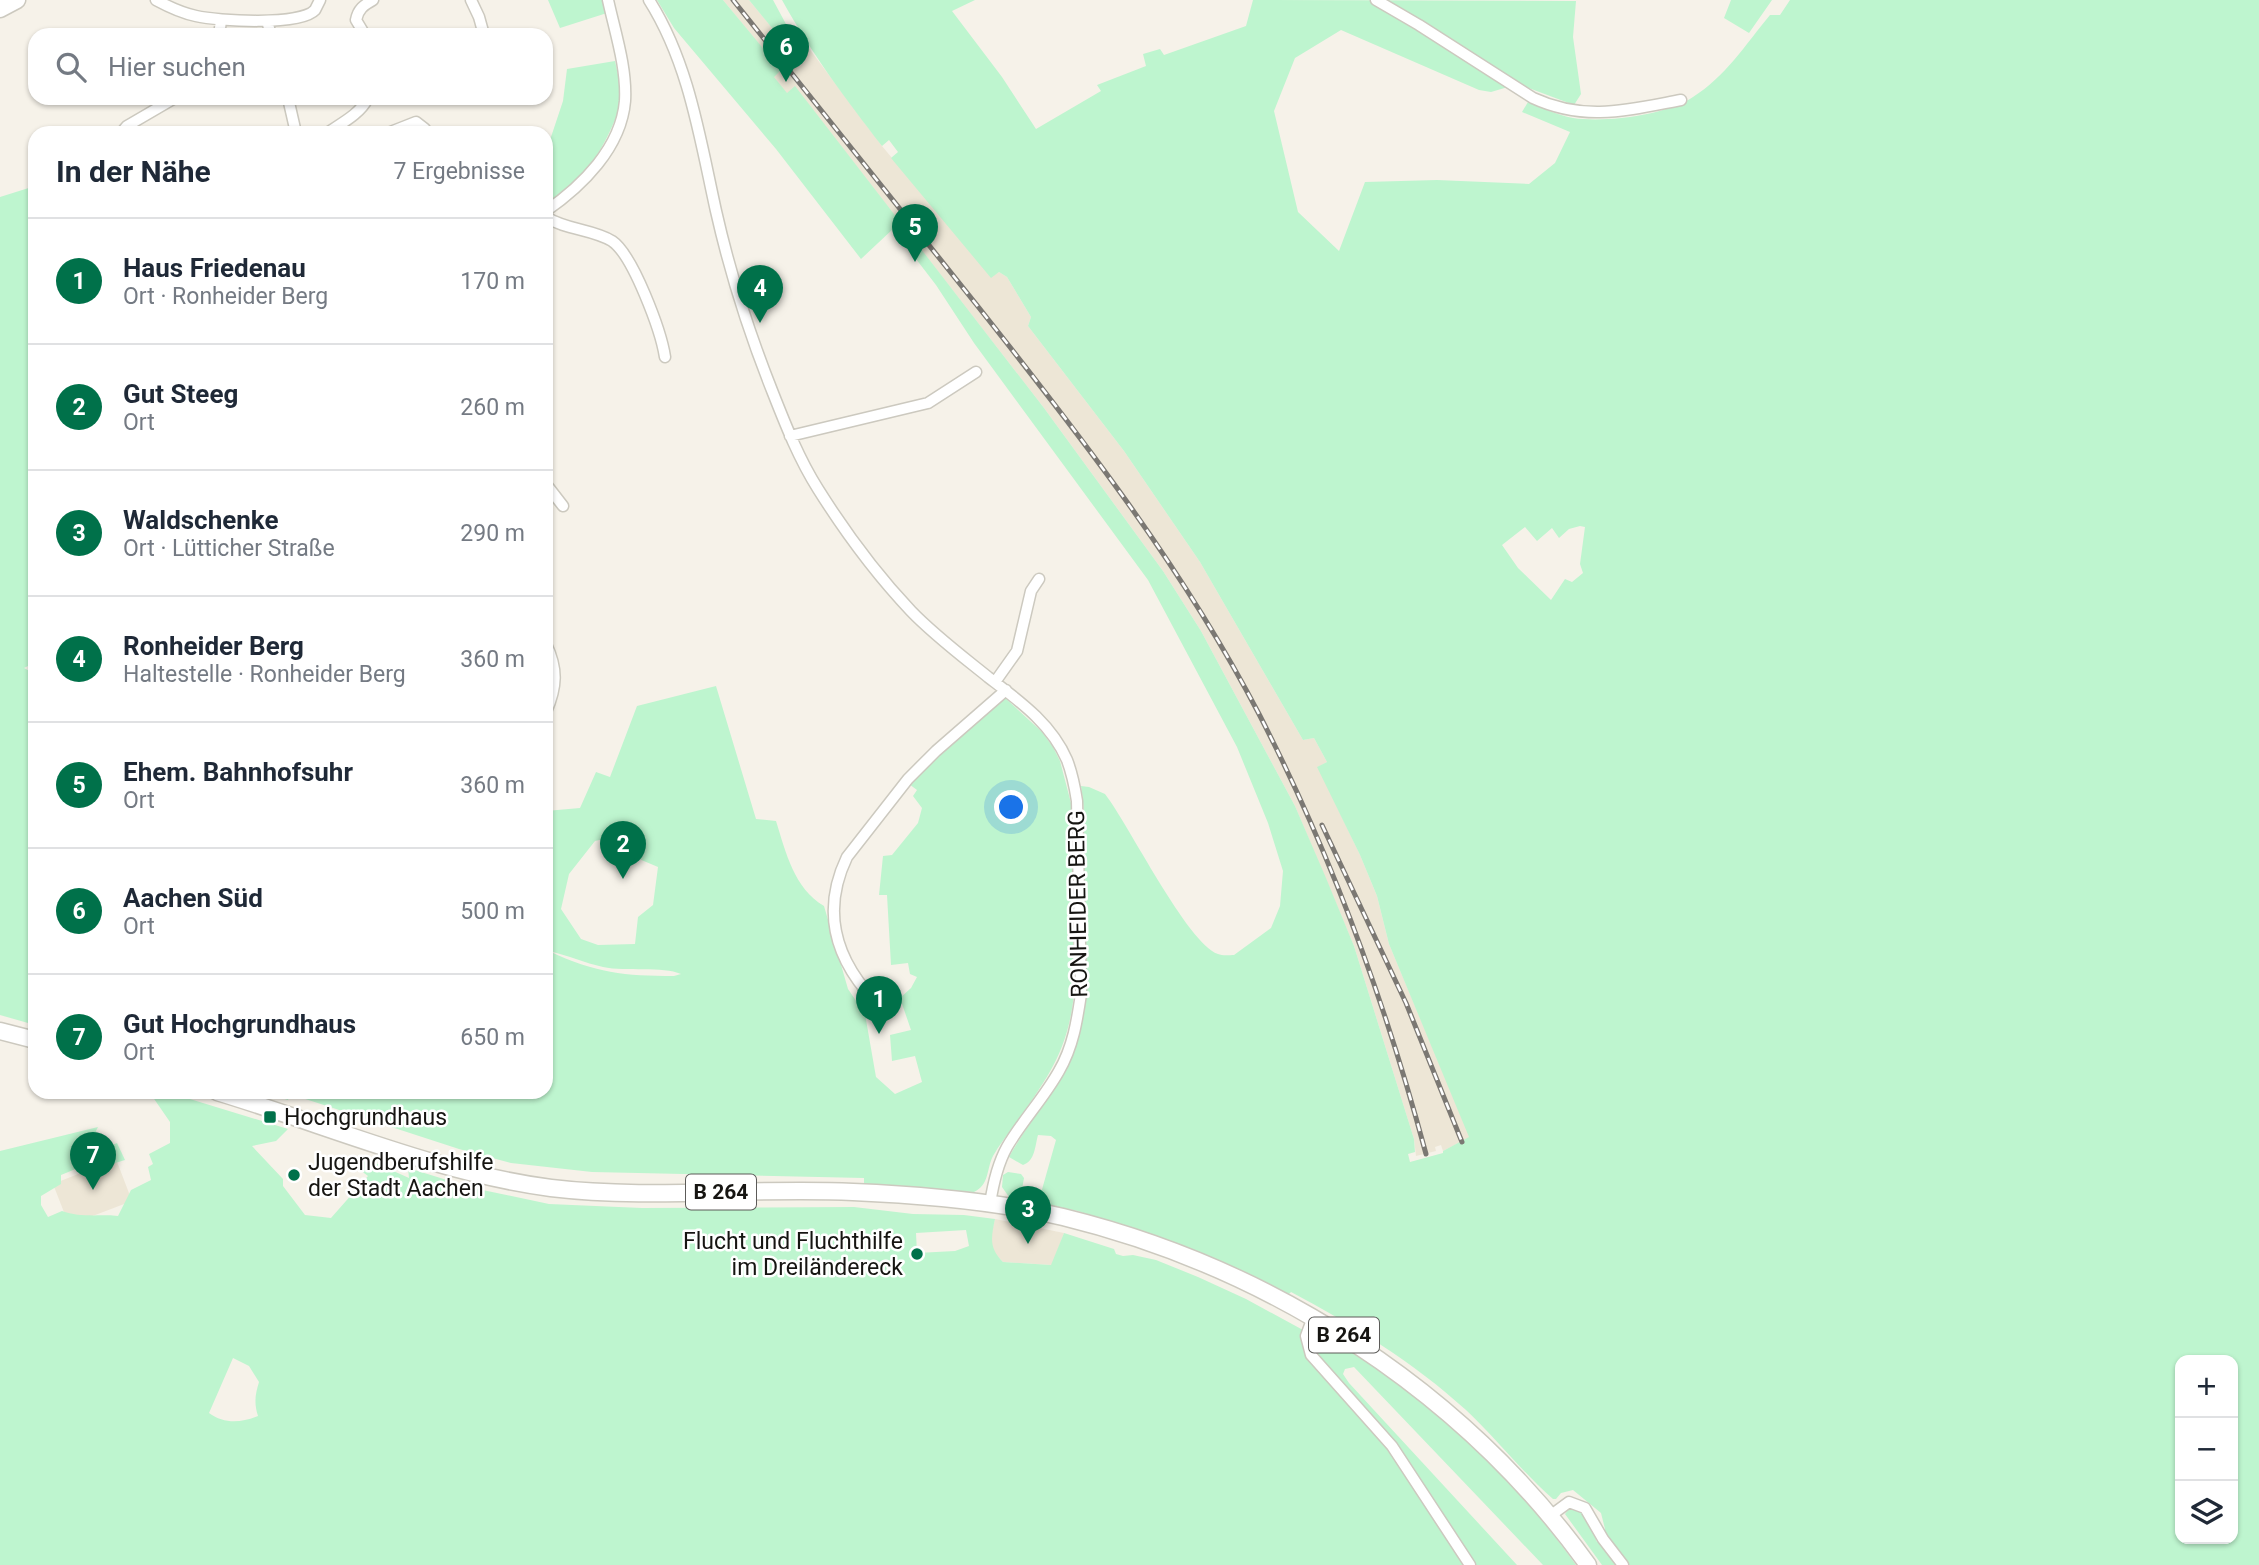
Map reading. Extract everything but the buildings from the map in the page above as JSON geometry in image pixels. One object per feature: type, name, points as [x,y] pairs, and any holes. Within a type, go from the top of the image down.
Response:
[{"type":"main road","points":[[0,9],[17,0]]},
{"type":"main road","points":[[0,1031],[28,1038]]},
{"type":"main road","name":"B 264","points":[[239,1099],[453,1168],[549,1187],[642,1193],[848,1192],[925,1196],[990,1204],[1065,1218],[1144,1241],[1256,1287],[1313,1317],[1341,1333],[1419,1389],[1514,1475],[1588,1565]]},
{"type":"street","points":[[156,0],[170,8],[221,21],[267,21],[305,16],[314,11],[320,0]]},
{"type":"street","points":[[361,28],[356,20],[358,12],[373,0]]},
{"type":"street","points":[[471,0],[482,28]]},
{"type":"street","points":[[553,206],[578,186],[597,165],[608,148],[623,112],[623,75],[608,0]]},
{"type":"street","name":"RONHEIDER BERG","points":[[649,0],[665,26],[683,71],[728,260],[756,349],[790,436],[816,486],[867,559],[912,611],[1024,704],[1052,734],[1067,760],[1074,783],[1077,801],[1081,994],[1070,1048],[1059,1073],[1007,1147],[998,1165],[990,1204]]},
{"type":"street","points":[[1376,0],[1430,31],[1533,99],[1550,106],[1582,113],[1604,113],[1681,100]]},
{"type":"street","points":[[220,28],[221,21]]},
{"type":"street","points":[[267,21],[269,28]]},
{"type":"street","points":[[127,126],[163,105]]},
{"type":"street","points":[[290,105],[294,126]]},
{"type":"street","points":[[338,126],[364,105]]},
{"type":"street","points":[[553,220],[611,241],[626,255],[662,338],[665,357]]},
{"type":"street","points":[[790,436],[928,403],[976,372]]},
{"type":"street","points":[[553,493],[564,506]]},
{"type":"street","points":[[995,682],[1017,651],[1031,591],[1039,579]]},
{"type":"street","points":[[553,663],[556,679],[553,695]]},
{"type":"street","points":[[866,991],[850,967],[833,922],[836,885],[841,870],[908,779],[1006,690]]},
{"type":"street","points":[[1313,1317],[1306,1336],[1311,1355],[1392,1446],[1470,1565]]},
{"type":"street","points":[[1549,1516],[1569,1502],[1585,1508],[1603,1539],[1623,1565]]},
{"type":"shaded area","points":[[723,0],[749,0],[795,55],[808,47],[882,146],[991,277],[999,272],[1007,277],[1031,317],[1028,326],[1124,451],[1200,562],[1303,740],[1314,738],[1327,762],[1318,767],[1377,896],[1389,944],[1470,1137],[1443,1151],[1441,1145],[1435,1147],[1436,1151],[1416,1156],[1414,1139],[1354,946],[1295,806],[1201,631],[1163,571],[1044,408],[795,87],[787,94],[773,76],[781,71]]},
{"type":"shaded area","points":[[116,1159],[132,1201],[69,1225],[53,1184]]},
{"type":"shaded area","points":[[995,1219],[1064,1233],[1052,1265],[1003,1262],[994,1253],[990,1240]]},
{"type":"green space","points":[[548,0],[604,0],[607,13],[560,28]]},
{"type":"green space","points":[[657,0],[723,0],[781,70],[774,77],[787,93],[795,86],[1044,408],[1163,571],[1201,631],[1295,806],[1326,878],[1354,946],[1414,1139],[1415,1152],[1408,1154],[1410,1162],[1443,1153],[1469,1137],[1389,944],[1377,896],[1317,767],[1327,762],[1314,738],[1303,740],[1200,562],[1124,451],[1028,326],[1031,317],[1007,277],[999,272],[991,278],[891,158],[898,152],[889,140],[882,146],[868,128],[817,57],[782,0],[975,0],[952,11],[1002,77],[1036,129],[1101,91],[1097,85],[1146,66],[1143,54],[1160,49],[1164,55],[1246,26],[1253,0],[1576,1],[1573,37],[1581,94],[1574,105],[1518,84],[1491,92],[1479,90],[1341,30],[1295,58],[1274,111],[1298,212],[1339,251],[1365,182],[1437,180],[1529,184],[1555,163],[1570,132],[1522,112],[1528,102],[1561,115],[1587,119],[1635,116],[1667,109],[1705,89],[1770,15],[1780,15],[1790,0],[2259,0],[2259,1565],[1602,1565],[1565,1514],[1568,1510],[1577,1509],[1586,1516],[1597,1542],[1605,1529],[1601,1513],[1573,1490],[1561,1493],[1553,1499],[1466,1410],[1404,1360],[1360,1331],[1291,1292],[1289,1294],[1220,1264],[1078,1211],[1009,1197],[1002,1187],[1003,1175],[1008,1172],[1021,1174],[1024,1178],[1022,1189],[1041,1193],[1056,1140],[1051,1136],[1038,1135],[1032,1157],[1023,1165],[1009,1157],[1066,1066],[1080,1032],[1084,1012],[1087,971],[1083,888],[1084,811],[1081,786],[1105,794],[1175,907],[1205,945],[1218,954],[1234,955],[1271,928],[1280,906],[1283,871],[1268,823],[1237,747],[1148,580],[893,229],[861,259],[776,149],[674,28]],"holes":[[[1525,527],[1537,541],[1552,528],[1559,538],[1569,529],[1585,527],[1580,564],[1583,573],[1572,582],[1565,579],[1551,600],[1518,568],[1502,545]]]},
{"type":"green space","points":[[749,0],[773,0],[801,52],[795,56]]},
{"type":"green space","points":[[1731,0],[1772,0],[1749,33],[1724,18]]},
{"type":"green space","points":[[615,61],[620,105],[598,154],[584,173],[553,201],[553,131],[563,101],[567,69]]},
{"type":"green space","points":[[28,188],[28,666],[24,668],[28,670],[28,1023],[0,1015],[0,197]]},
{"type":"green space","points":[[716,686],[756,819],[776,821],[798,880],[805,890],[824,906],[848,989],[865,1014],[876,1077],[895,1094],[922,1082],[915,1056],[892,1061],[890,1035],[911,1030],[900,998],[911,988],[917,977],[910,974],[908,963],[891,965],[887,895],[879,895],[883,856],[892,855],[918,823],[922,808],[913,796],[917,790],[909,784],[1003,696],[1042,732],[1060,761],[1071,803],[1074,994],[1067,1032],[1054,1064],[995,1152],[985,1181],[979,1189],[974,1192],[864,1186],[864,1178],[592,1172],[511,1163],[305,1099],[553,1099],[553,953],[610,972],[656,976],[681,974],[664,970],[603,967],[553,952],[553,810],[580,808],[596,772],[610,777],[637,706]],"holes":[[[618,836],[639,859],[658,867],[653,905],[638,917],[635,944],[598,945],[581,939],[561,909],[569,874],[595,841]]]},
{"type":"green space","points":[[154,1099],[190,1099],[288,1129],[276,1141],[252,1146],[283,1179],[283,1186],[305,1215],[331,1218],[368,1176],[352,1164],[360,1156],[409,1178],[408,1168],[473,1188],[549,1204],[642,1208],[854,1207],[913,1214],[964,1215],[995,1219],[992,1242],[995,1252],[1003,1262],[1051,1265],[1064,1233],[1114,1249],[1116,1254],[1156,1260],[1246,1299],[1314,1336],[1322,1332],[1394,1380],[1461,1435],[1492,1466],[1550,1530],[1576,1565],[1543,1565],[1354,1367],[1345,1369],[1343,1374],[1349,1383],[1517,1565],[0,1565],[0,1151],[98,1127],[96,1131],[102,1149],[117,1143],[125,1160],[99,1168],[95,1161],[61,1175],[61,1184],[41,1196],[41,1205],[48,1217],[62,1211],[83,1215],[118,1216],[131,1190],[151,1180],[148,1167],[153,1164],[149,1154],[170,1143],[170,1122]],"holes":[[[966,1230],[969,1246],[955,1251],[917,1253],[916,1233]],[[233,1358],[249,1366],[259,1382],[256,1399],[258,1416],[227,1421],[209,1413]]]},
{"type":"railway","points":[[733,0],[1091,452],[1163,554],[1229,659],[1285,767],[1333,874],[1393,1040],[1426,1154]]},
{"type":"railway","points":[[1322,825],[1406,1003],[1462,1142]]},
{"type":"place","name":"Aachen Süd","points":[[786,82]]},
{"type":"place","name":"Ehem. Bahnhofsuhr","points":[[915,262]]},
{"type":"place","name":"Ronheider Berg","points":[[760,323]]},
{"type":"place","name":"Gut Steeg","points":[[623,879]]},
{"type":"place","name":"Haus Friedenau","points":[[879,1034]]},
{"type":"place","name":"Hochgrundhaus","points":[[270,1117]]},
{"type":"place","name":"Jugendberufshilfe der Stadt Aachen","points":[[294,1175]]},
{"type":"place","name":"Gut Hochgrundhaus","points":[[93,1190]]},
{"type":"place","name":"Waldschenke","points":[[1028,1244]]},
{"type":"place","name":"Flucht und Fluchthilfe im Dreiländereck","points":[[917,1254]]}]
